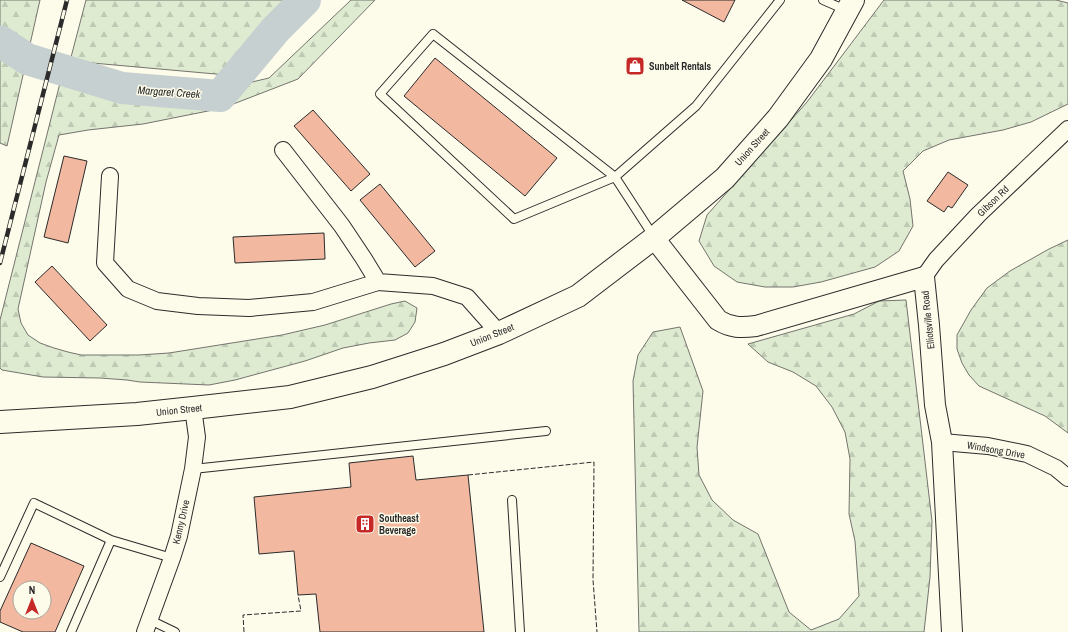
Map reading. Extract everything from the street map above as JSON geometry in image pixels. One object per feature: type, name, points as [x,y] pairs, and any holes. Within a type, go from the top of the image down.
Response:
[{"type":"main road","name":"Union Street","points":[[10,421],[137,414],[290,397],[372,376],[444,354],[499,333],[578,296],[654,238],[725,178],[778,118],[821,59],[850,5]]},
{"type":"street","name":"Gibson Rd","points":[[924,277],[936,260],[978,215],[1068,129]]},
{"type":"street","points":[[284,150],[342,226],[378,282]]},
{"type":"street","points":[[110,176],[105,263],[128,289],[156,301],[198,306],[249,308],[313,302],[378,282],[433,286],[467,297],[499,333]]},
{"type":"street","name":"Elliotsville Road","points":[[654,238],[718,320],[726,325],[745,327],[756,326],[924,277],[935,405],[942,442],[952,632]]},
{"type":"street","name":"Kenny Drive","points":[[148,626],[179,536],[193,469],[197,437],[193,408]]},
{"type":"street","name":"Windsong Drive","points":[[942,442],[988,446],[1027,454],[1056,468],[1068,478]]},
{"type":"lane","points":[[654,238],[615,177],[433,34],[380,94],[514,219],[615,177],[696,106],[780,0]]},
{"type":"lane","points":[[822,0],[850,5]]},
{"type":"lane","points":[[193,469],[546,431]]},
{"type":"lane","points":[[512,500],[520,632]]},
{"type":"lane","points":[[0,577],[34,504],[111,540],[172,558]]},
{"type":"lane","points":[[71,632],[111,540]]},
{"type":"lane","points":[[148,626],[175,632]]},
{"type":"green space","points":[[0,0],[40,0],[7,146],[0,143]]},
{"type":"green space","points":[[86,0],[301,0],[254,54],[238,76],[70,61]]},
{"type":"green space","points":[[351,0],[375,0],[298,79],[223,108],[143,124],[59,135],[46,182],[18,309],[21,323],[28,335],[40,343],[81,355],[139,355],[169,353],[282,335],[325,325],[405,301],[417,308],[415,322],[408,333],[395,340],[343,348],[305,361],[235,380],[209,385],[140,382],[100,378],[43,377],[2,370],[0,368],[0,320],[60,83],[141,83],[201,94],[269,78]]},
{"type":"green space","points":[[884,0],[1056,0],[1068,3],[1068,104],[1031,122],[1003,130],[949,140],[923,151],[903,171],[910,199],[913,226],[899,251],[875,267],[821,282],[793,287],[765,287],[737,282],[714,266],[699,241],[707,215],[807,102]]},
{"type":"green space","points":[[1068,240],[1068,433],[1045,416],[979,386],[969,375],[962,363],[957,349],[957,335],[971,310],[987,288],[1010,271]]},
{"type":"green space","points":[[906,300],[932,521],[930,577],[924,632],[639,632],[633,381],[638,355],[653,332],[680,327],[703,391],[697,447],[699,475],[712,500],[733,520],[758,534],[789,612],[811,630],[839,619],[859,596],[855,541],[849,514],[850,459],[845,432],[832,407],[816,386],[793,372],[768,362],[748,344],[854,314],[879,301]]},
{"type":"building","points":[[682,0],[735,0],[724,22]]},
{"type":"building","points":[[435,58],[557,158],[525,196],[404,96]]},
{"type":"building","points":[[313,110],[370,174],[351,191],[294,126]]},
{"type":"building","points":[[64,156],[87,161],[68,243],[44,237]]},
{"type":"building","points":[[948,172],[968,185],[952,208],[948,206],[944,212],[927,201]]},
{"type":"building","points":[[380,184],[435,251],[415,267],[360,200]]},
{"type":"building","points":[[324,233],[325,259],[235,263],[233,237]]},
{"type":"building","points":[[52,266],[107,325],[90,341],[35,282]]},
{"type":"building","name":"Southeast Beverage","points":[[413,456],[416,480],[468,475],[484,632],[320,632],[316,594],[298,595],[294,551],[259,554],[254,497],[351,487],[349,463]]},
{"type":"building","points":[[31,543],[84,566],[55,632],[23,632],[0,622],[0,611],[12,585],[12,620],[52,620],[52,580],[14,580]]},
{"type":"waterway","name":"Margaret Creek","points":[[0,41],[27,59],[122,88],[220,96],[276,29],[305,0]]},
{"type":"railway","points":[[0,263],[67,0]]},
{"type":"fence","points":[[468,475],[594,462],[593,580],[597,632]]},
{"type":"fence","points":[[244,632],[243,615],[301,611],[298,595]]},
{"type":"place","name":"Sunbelt Rentals","points":[[635,66]]},
{"type":"place","name":"Southeast Beverage","points":[[365,524]]}]
